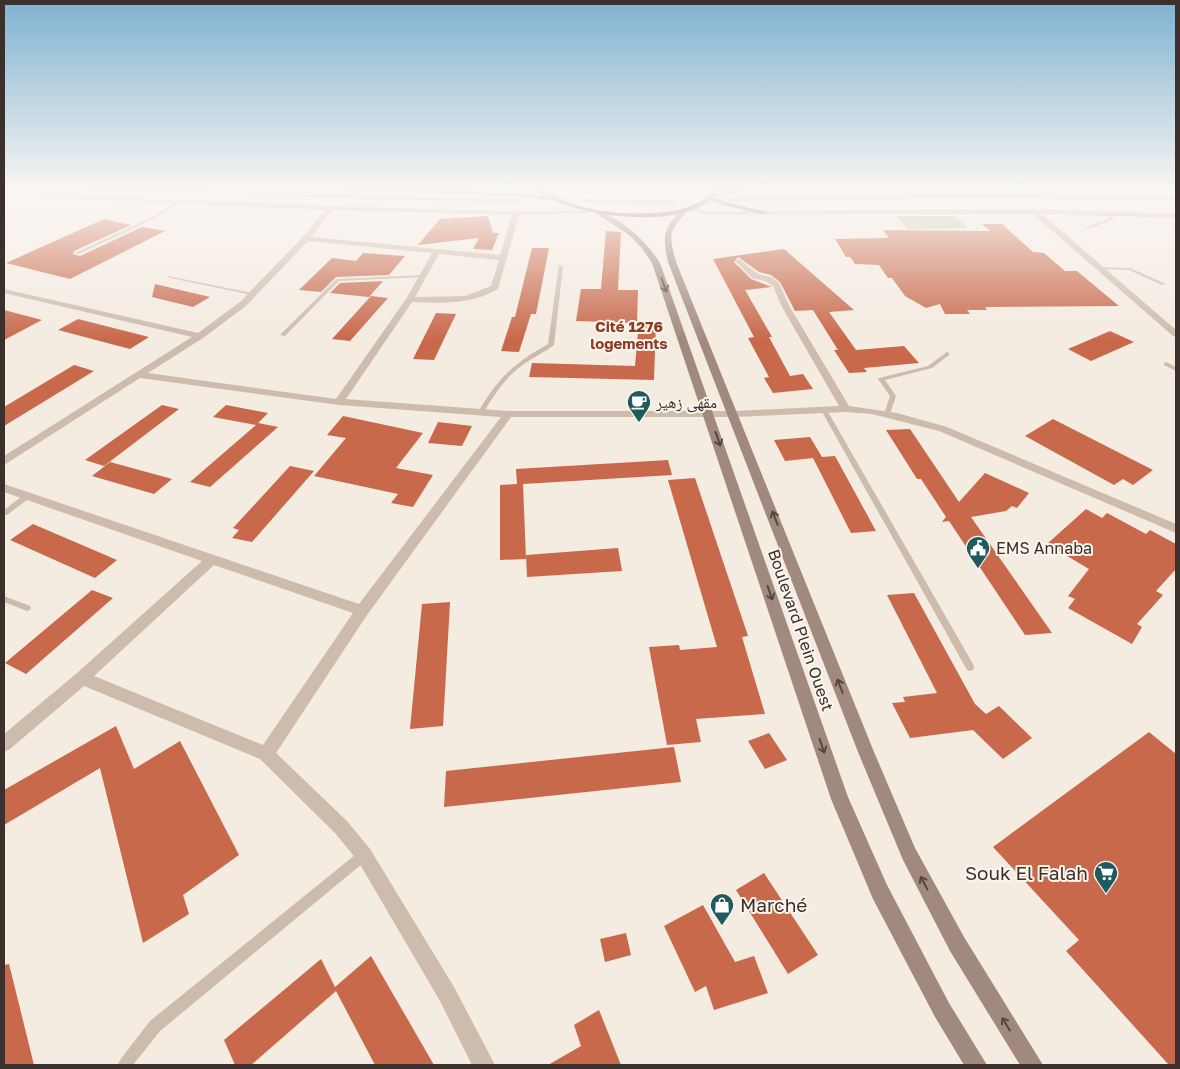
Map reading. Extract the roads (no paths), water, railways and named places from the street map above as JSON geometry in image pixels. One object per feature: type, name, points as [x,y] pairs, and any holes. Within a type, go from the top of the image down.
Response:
[{"type":"main road","name":"Boulevard Plein Ouest","points":[[640,240],[656,262],[840,799],[880,892],[942,1010],[976,1065]]},
{"type":"main road","name":"Boulevard Plein Ouest","points":[[667,240],[670,253],[866,752],[909,854],[958,944],[1032,1065]]},
{"type":"street","points":[[4,461],[200,336],[252,294],[305,240]]},
{"type":"street","points":[[314,240],[504,258]]},
{"type":"street","points":[[410,299],[455,300],[487,292],[494,287],[509,240]]},
{"type":"street","points":[[1067,240],[1176,334]]},
{"type":"street","points":[[339,402],[410,299],[436,253]]},
{"type":"street","points":[[739,261],[755,276],[768,279],[776,285],[786,307],[846,409]]},
{"type":"street","points":[[4,292],[200,336]]},
{"type":"street","points":[[138,375],[339,402],[508,414],[734,414],[846,409],[887,414],[943,429],[1176,529]]},
{"type":"street","points":[[266,754],[362,611],[508,414]]},
{"type":"street","points":[[4,488],[362,611]]},
{"type":"street","points":[[4,744],[82,678],[212,559]]},
{"type":"street","points":[[82,678],[266,754],[341,827],[364,855],[447,994],[484,1065]]},
{"type":"lane","points":[[77,253],[105,240]]},
{"type":"lane","points":[[480,412],[496,386],[517,364],[550,345],[561,266]]},
{"type":"lane","points":[[1099,268],[1130,269],[1164,284]]},
{"type":"lane","points":[[283,335],[338,280],[423,276]]},
{"type":"lane","points":[[170,277],[252,294]]},
{"type":"lane","points":[[887,414],[893,396],[881,379],[930,367],[947,354]]},
{"type":"lane","points":[[1166,364],[1176,369]]},
{"type":"lane","points":[[824,410],[970,667]]},
{"type":"lane","points":[[4,513],[28,496]]},
{"type":"lane","points":[[4,599],[27,608]]},
{"type":"lane","points":[[125,1065],[155,1026],[364,855]]},
{"type":"place","name":"مقهى زهير","points":[[639,423]]},
{"type":"place","name":"EMS Annaba","points":[[978,569]]},
{"type":"place","name":"Souk El Falah","points":[[1106,894]]},
{"type":"place","name":"Marché","points":[[722,926]]},
{"type":"district","name":"Cité 1276 logements","points":[[629,336]]}]
